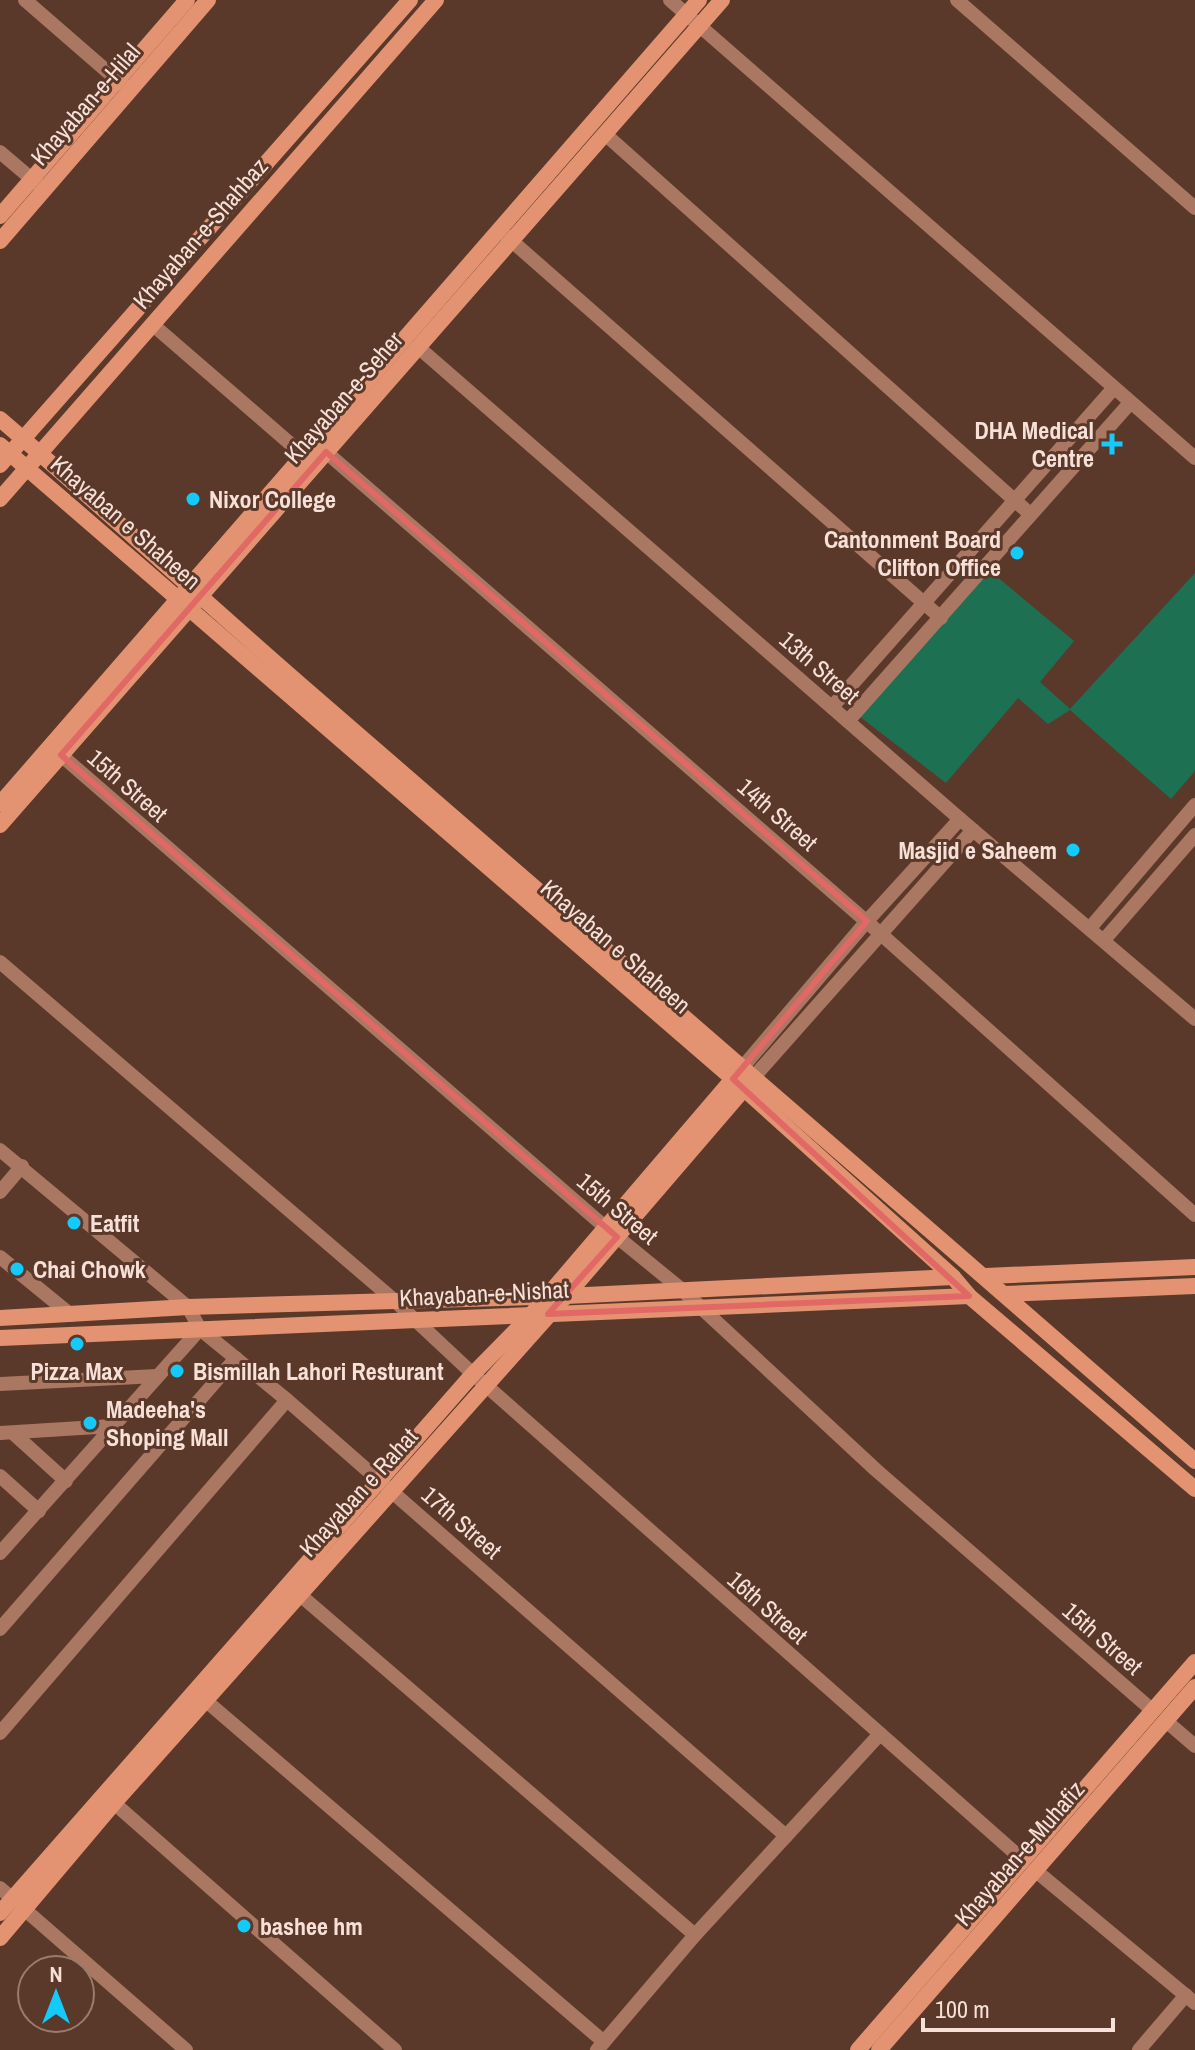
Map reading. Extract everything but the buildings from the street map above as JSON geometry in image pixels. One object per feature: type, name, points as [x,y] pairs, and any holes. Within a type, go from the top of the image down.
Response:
[{"type":"street","points":[[25,0],[124,86],[187,0]]},
{"type":"street","name":"Khayaban-e-Hilal","points":[[0,241],[38,184],[124,86],[208,0]]},
{"type":"street","name":"Khayaban-e-Shahbaz","points":[[3,455],[22,438],[410,0]]},
{"type":"street","name":"Khayaban-e-Shahbaz","points":[[0,499],[436,0]]},
{"type":"street","points":[[670,0],[1195,458]]},
{"type":"street","name":"Khayaban-e-Seher","points":[[309,460],[326,452],[418,347],[505,235],[699,0]]},
{"type":"street","name":"Khayaban-e-Seher","points":[[0,825],[56,751],[505,235],[605,134],[722,0]]},
{"type":"street","points":[[957,0],[1195,208]]},
{"type":"street","points":[[605,134],[1030,514]]},
{"type":"street","points":[[0,152],[38,184],[0,216]]},
{"type":"street","points":[[505,235],[941,618]]},
{"type":"street","points":[[152,324],[309,460]]},
{"type":"street","name":"13th Street","points":[[418,347],[960,819],[1195,1019]]},
{"type":"street","points":[[832,707],[1113,389]]},
{"type":"street","points":[[848,721],[1130,403]]},
{"type":"street","name":"Khayaban e Shaheen","points":[[0,419],[189,598]]},
{"type":"street","name":"14th Street","points":[[326,452],[867,921],[1195,1215]]},
{"type":"street","name":"Khayaban e Shaheen","points":[[3,455],[27,468],[189,598],[743,1079],[986,1276],[1195,1461]]},
{"type":"street","name":"Khayaban-e-Seher","points":[[0,804],[56,751]]},
{"type":"street","name":"15th Street","points":[[56,751],[611,1232],[681,1289],[876,1470],[1195,1746]]},
{"type":"street","points":[[1090,928],[1195,805]]},
{"type":"street","points":[[743,1079],[867,921],[960,819]]},
{"type":"street","points":[[1104,940],[1195,836],[1178,824]]},
{"type":"street","points":[[743,1079],[882,935],[973,830]]},
{"type":"street","points":[[0,962],[415,1320]]},
{"type":"street","name":"Khayaban e Shaheen","points":[[743,1079],[953,1277],[969,1296],[1195,1489]]},
{"type":"street","name":"Khayaban e Rahat","points":[[539,1314],[546,1296],[611,1232],[743,1079]]},
{"type":"street","name":"17th Street","points":[[0,1150],[188,1307],[200,1329],[287,1400],[786,1836]]},
{"type":"street","points":[[0,1192],[22,1166]]},
{"type":"street","name":"Khayaban e Rahat","points":[[0,1913],[479,1379],[539,1314],[566,1296],[611,1232]]},
{"type":"street","points":[[0,1257],[71,1315]]},
{"type":"street","points":[[986,1276],[1195,1267]]},
{"type":"street","name":"Khayaban-e-Nishat","points":[[0,1318],[188,1307],[566,1296],[953,1277]]},
{"type":"street","points":[[1005,1294],[1195,1286]]},
{"type":"street","name":"Khayaban-e-Nishat","points":[[0,1338],[969,1296]]},
{"type":"street","name":"16th Street","points":[[415,1320],[1030,1866],[1191,1999]]},
{"type":"street","points":[[3,1543],[39,1511],[200,1329]]},
{"type":"street","points":[[0,1629],[236,1358]]},
{"type":"street","points":[[0,1384],[157,1376]]},
{"type":"street","points":[[0,1733],[287,1400]]},
{"type":"street","points":[[6,1433],[113,1426]]},
{"type":"street","points":[[6,1433],[66,1481]]},
{"type":"street","points":[[0,1476],[39,1511]]},
{"type":"street","name":"Khayaban e Rahat","points":[[0,1938],[12,1898],[114,1803],[299,1594],[385,1485]]},
{"type":"street","points":[[299,1594],[695,1935]]},
{"type":"street","name":"Khayaban-e-Muhafiz","points":[[879,2050],[960,1945],[1159,1716],[1195,1662]]},
{"type":"street","name":"Khayaban-e-Muhafiz","points":[[1159,1716],[1195,1687]]},
{"type":"street","points":[[205,1700],[600,2046],[695,1935],[880,1734]]},
{"type":"street","points":[[114,1803],[395,2050]]},
{"type":"street","points":[[12,1898],[186,2050]]},
{"type":"street","points":[[858,2050],[960,1945]]},
{"type":"street","points":[[1139,2050],[1191,1999]]},
{"type":"highlighted area","points":[[326,452],[867,921],[733,1079],[969,1296],[548,1314],[617,1237],[61,755]]},
{"type":"green space","points":[[990,571],[1074,641],[1040,682],[1070,709],[1195,573],[1195,771],[1171,799],[1070,710],[1048,724],[1018,698],[946,783],[859,716]]},
{"type":"place","name":"DHA Medical Centre","points":[[1112,444]]},
{"type":"place","name":"Nixor College","points":[[193,499]]},
{"type":"place","name":"Cantonment Board Clifton Office","points":[[1017,553]]},
{"type":"place","name":"Masjid e Saheem","points":[[1073,850]]},
{"type":"place","name":"Eatfit","points":[[74,1223]]},
{"type":"place","name":"Chai Chowk","points":[[17,1269]]},
{"type":"place","name":"Pizza Max","points":[[77,1344]]},
{"type":"place","name":"Bismillah Lahori Resturant","points":[[177,1371]]},
{"type":"place","name":"Madeeha's Shoping Mall","points":[[90,1423]]},
{"type":"place","name":"bashee hm","points":[[244,1926]]}]
